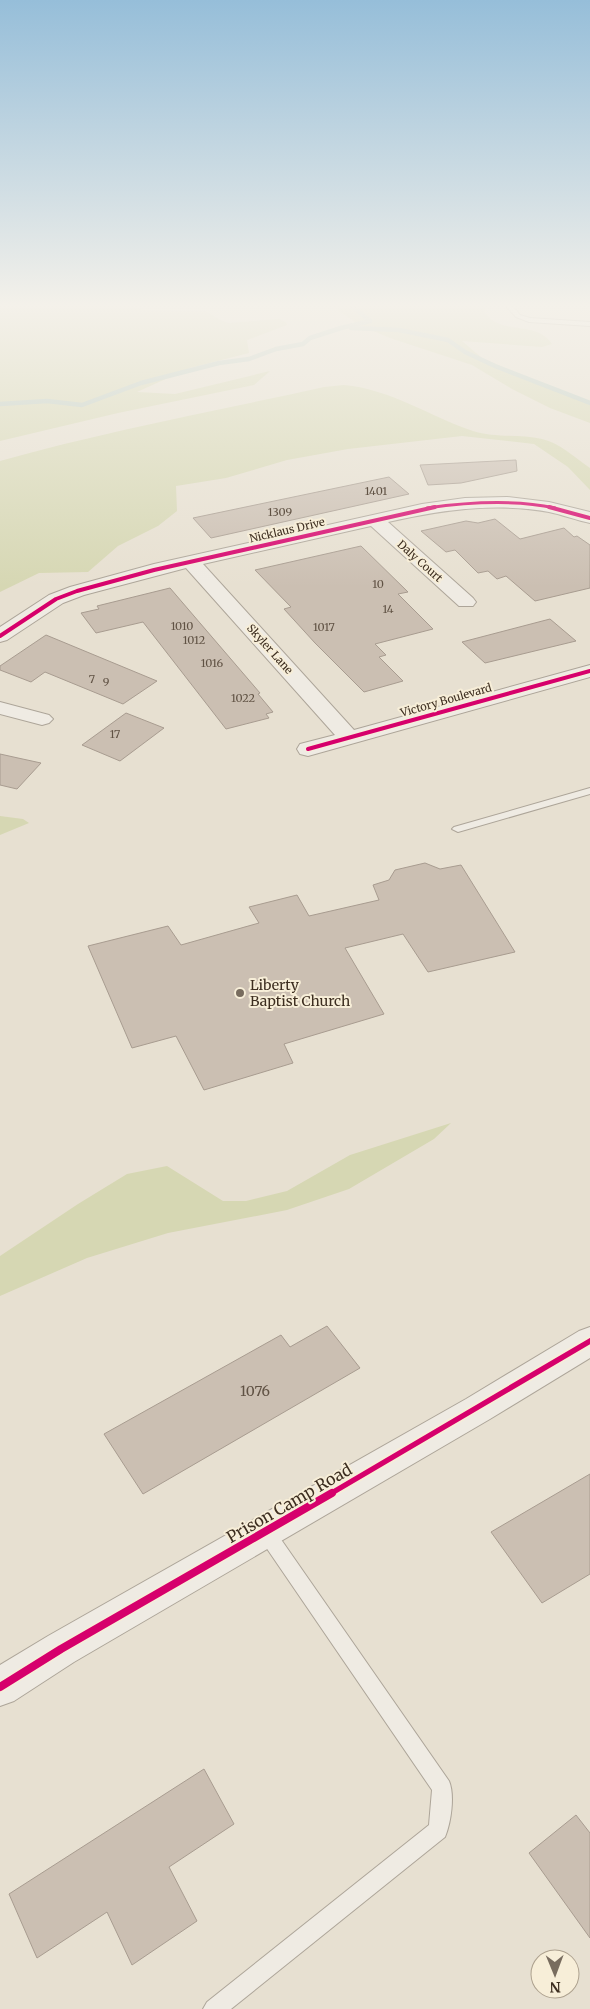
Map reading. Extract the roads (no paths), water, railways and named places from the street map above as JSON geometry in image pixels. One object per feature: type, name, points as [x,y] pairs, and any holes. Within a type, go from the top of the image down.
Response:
[{"type":"street","name":"Nicklaus Drive","points":[[0,636],[56,599],[78,591],[191,562],[454,503],[489,501],[525,503],[568,510],[590,518]]},
{"type":"street","name":"Daly Court","points":[[375,520],[466,602]]},
{"type":"street","name":"Skyler Lane","points":[[191,562],[349,737]]},
{"type":"street","name":"Victory Boulevard","points":[[308,749],[590,671]]},
{"type":"street","points":[[0,708],[42,719]]},
{"type":"street","name":"Prison Camp Road","points":[[0,1686],[478,1409],[590,1341]]},
{"type":"lane","points":[[458,829],[590,791]]},
{"type":"lane","points":[[214,2009],[438,1830],[442,1788],[265,1531]]},
{"type":"waterway","points":[[0,404],[47,401],[82,405],[99,399]]},
{"type":"waterway","points":[[579,399],[590,403]]},
{"type":"place","name":"Liberty Baptist Church","points":[[240,993]]}]
